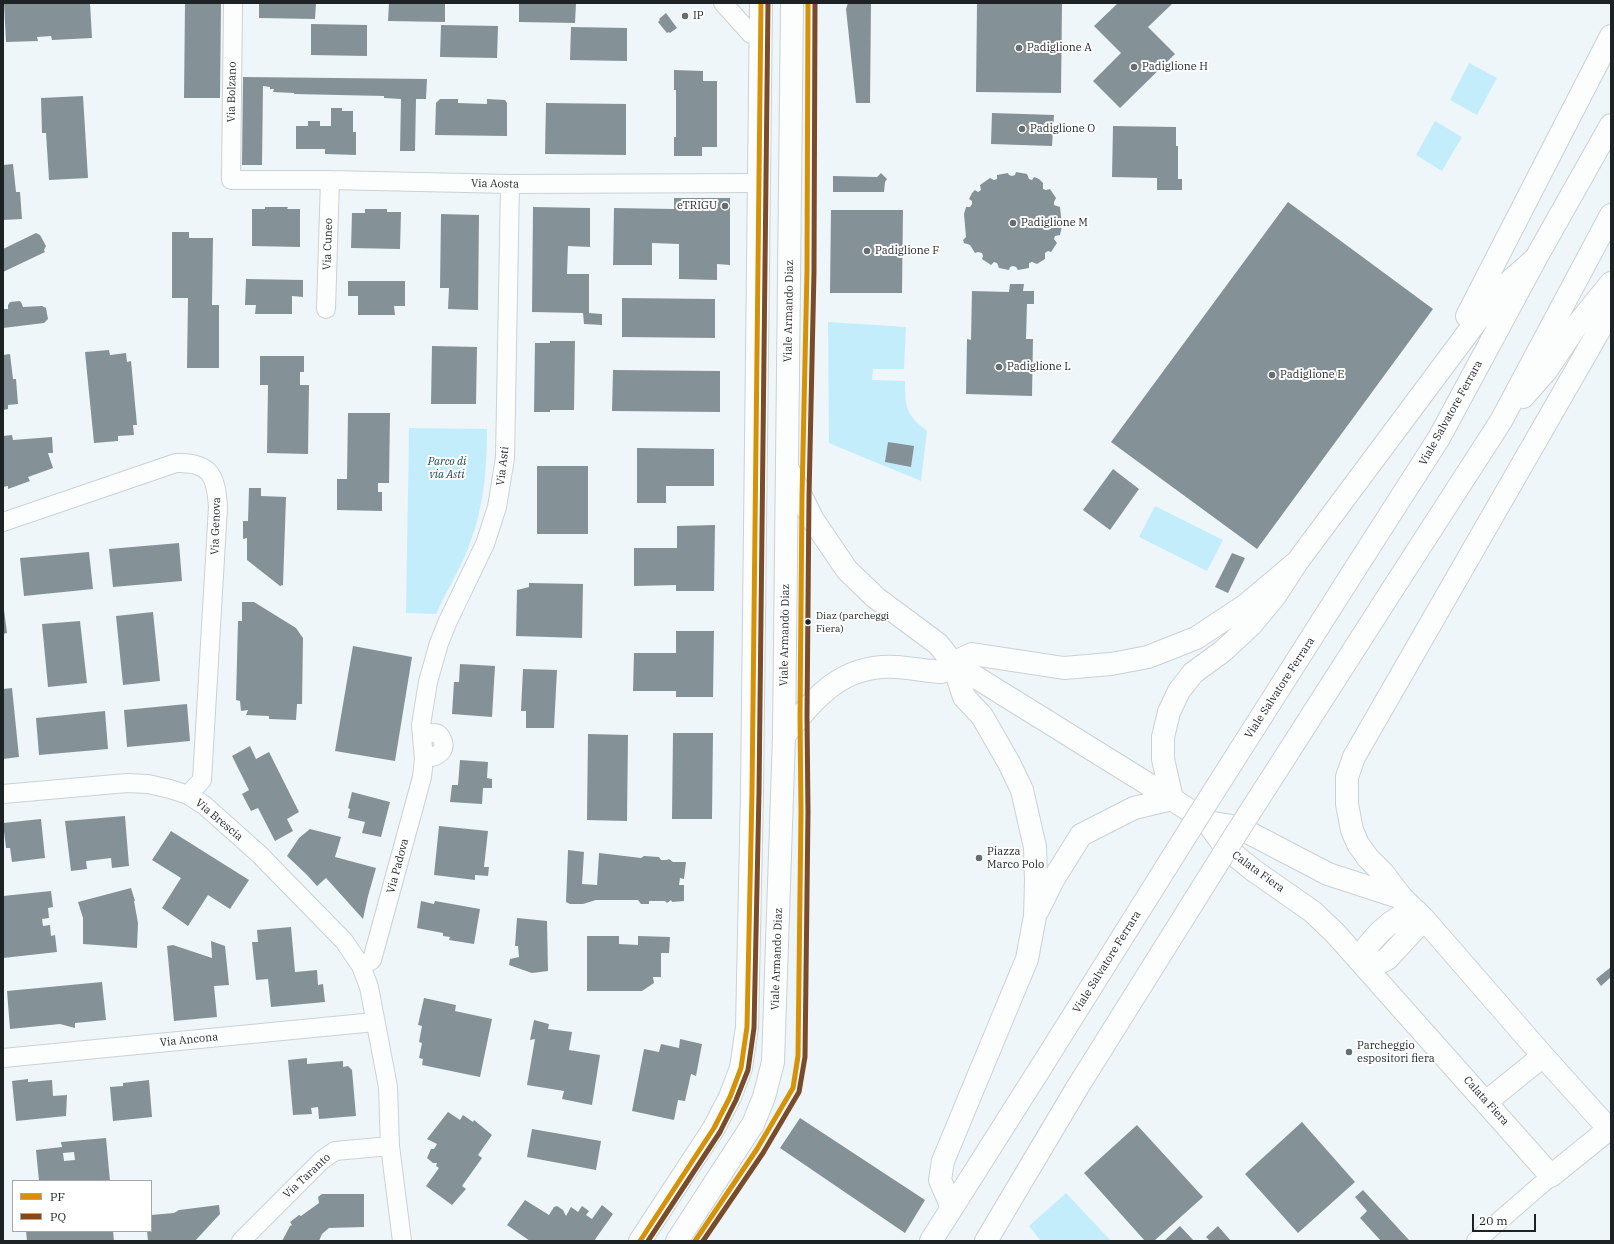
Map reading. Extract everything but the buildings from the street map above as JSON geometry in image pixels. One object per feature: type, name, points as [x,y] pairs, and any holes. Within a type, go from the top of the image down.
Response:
[{"type":"main road","points":[[640,1241],[714,1128],[727,1104],[741,1068],[747,1026],[752,792],[761,3]]},
{"type":"main road","name":"Viale Armando Diaz","points":[[677,1241],[753,1124],[764,1097],[772,1062],[784,736],[792,3]]},
{"type":"main road","points":[[1441,367],[1611,36]]},
{"type":"main road","name":"Viale Salvatore Ferrara","points":[[931,1241],[1202,810],[1439,438],[1536,258],[1611,125]]},
{"type":"main road","points":[[986,1241],[1078,1088],[1234,837],[1501,422],[1611,215]]},
{"type":"main road","points":[[1172,799],[1163,759],[1163,736],[1169,712],[1179,690],[1193,673],[1223,651],[1252,624],[1275,596],[1297,562],[1499,291],[1536,258]]},
{"type":"main road","points":[[1501,422],[1546,371],[1577,325],[1611,283]]},
{"type":"main road","points":[[1551,1176],[1610,1130],[1414,910],[1383,872],[1368,858],[1358,844],[1352,830],[1347,804],[1347,777],[1354,757],[1611,310]]},
{"type":"main road","points":[[787,467],[813,520],[847,570],[876,598],[938,644],[953,663],[1172,799],[1206,822],[1238,827],[1328,874],[1414,910]]},
{"type":"main road","points":[[784,736],[812,702],[837,681],[864,669],[895,667],[942,672],[953,663],[972,654],[1064,668],[1111,664],[1148,657],[1196,638],[1246,605],[1297,562]]},
{"type":"main road","points":[[952,1208],[940,1180],[942,1161],[1027,959],[1036,916],[1035,847],[1022,790],[1009,763],[982,716],[964,697],[953,663]]},
{"type":"main road","points":[[1036,916],[1053,880],[1081,835],[1134,808],[1172,799]]},
{"type":"main road","name":"Calata Fiera","points":[[1206,822],[1226,848],[1253,870],[1313,912],[1335,933],[1551,1176]]},
{"type":"main road","points":[[1363,964],[1387,959],[1414,910]]},
{"type":"main road","points":[[1486,1102],[1543,1056]]},
{"type":"street","name":"Via Bolzano","points":[[231,180],[233,3]]},
{"type":"street","points":[[723,3],[751,34],[760,36]]},
{"type":"street","name":"Via Aosta","points":[[231,180],[330,180],[510,184],[759,183]]},
{"type":"street","name":"Via Cuneo","points":[[326,309],[330,180]]},
{"type":"street","name":"Via Asti","points":[[422,733],[421,725],[424,703],[428,682],[439,643],[485,544],[497,507],[505,458],[510,184]]},
{"type":"street","name":"Via Genova","points":[[3,522],[170,464],[188,462],[200,466],[211,474],[217,490],[218,507],[202,780],[188,795]]},
{"type":"street","name":"Via Padova","points":[[361,966],[372,960],[422,777],[424,759],[422,733]]},
{"type":"street","name":"Via Brescia","points":[[3,794],[127,783],[148,784],[188,795],[204,805],[259,854],[344,941],[361,966],[369,987],[375,1022]]},
{"type":"street","points":[[375,1022],[388,1087],[390,1146],[402,1241]]},
{"type":"street","name":"Via Ancona","points":[[3,1058],[375,1022]]},
{"type":"street","name":"Via Taranto","points":[[241,1241],[322,1160],[335,1151],[390,1146]]},
{"type":"street","points":[[1476,1241],[1551,1176]]},
{"type":"green space","points":[[1469,63],[1497,78],[1477,115],[1450,100]]},
{"type":"green space","points":[[1435,121],[1462,137],[1442,171],[1416,155]]},
{"type":"green space","points":[[828,322],[906,327],[904,369],[873,369],[872,380],[905,381],[905,398],[908,410],[915,420],[927,431],[921,481],[829,443]]},
{"type":"green space","name":"Parco di via Asti","points":[[409,428],[487,429],[485,478],[476,525],[465,556],[436,614],[406,613]]},
{"type":"green space","points":[[1155,506],[1223,540],[1207,571],[1139,537]]},
{"type":"green space","points":[[1066,1193],[1111,1241],[1041,1241],[1029,1226]]},
{"type":"transit line","name":"PF","points":[[640,1241],[714,1128],[730,1097],[741,1068],[747,1027],[752,792],[761,3]]},
{"type":"transit line","name":"PQ","points":[[648,1241],[720,1132],[736,1100],[748,1070],[754,1028],[759,792],[768,3]]},
{"type":"transit line","name":"PF","points":[[695,1241],[757,1149],[793,1088],[798,1056],[801,812],[800,716],[802,496],[807,271],[808,3]]},
{"type":"transit line","name":"PQ","points":[[703,1241],[763,1153],[799,1092],[805,1057],[808,812],[807,716],[809,496],[814,271],[815,3]]},
{"type":"place","name":"IP","points":[[685,16]]},
{"type":"place","name":"Padiglione A","points":[[1019,48]]},
{"type":"place","name":"Padiglione H","points":[[1134,67]]},
{"type":"place","name":"Padiglione O","points":[[1022,129]]},
{"type":"place","name":"eTRIGU","points":[[725,206]]},
{"type":"place","name":"Padiglione M","points":[[1013,223]]},
{"type":"place","name":"Padiglione F","points":[[867,251]]},
{"type":"place","name":"Padiglione L","points":[[999,367]]},
{"type":"place","name":"Padiglione E","points":[[1272,375]]},
{"type":"place","name":"Diaz (parcheggi Fiera)","points":[[808,622]]},
{"type":"place","name":"Piazza Marco Polo","points":[[979,858]]},
{"type":"place","name":"Parcheggio espositori fiera","points":[[1349,1052]]}]
